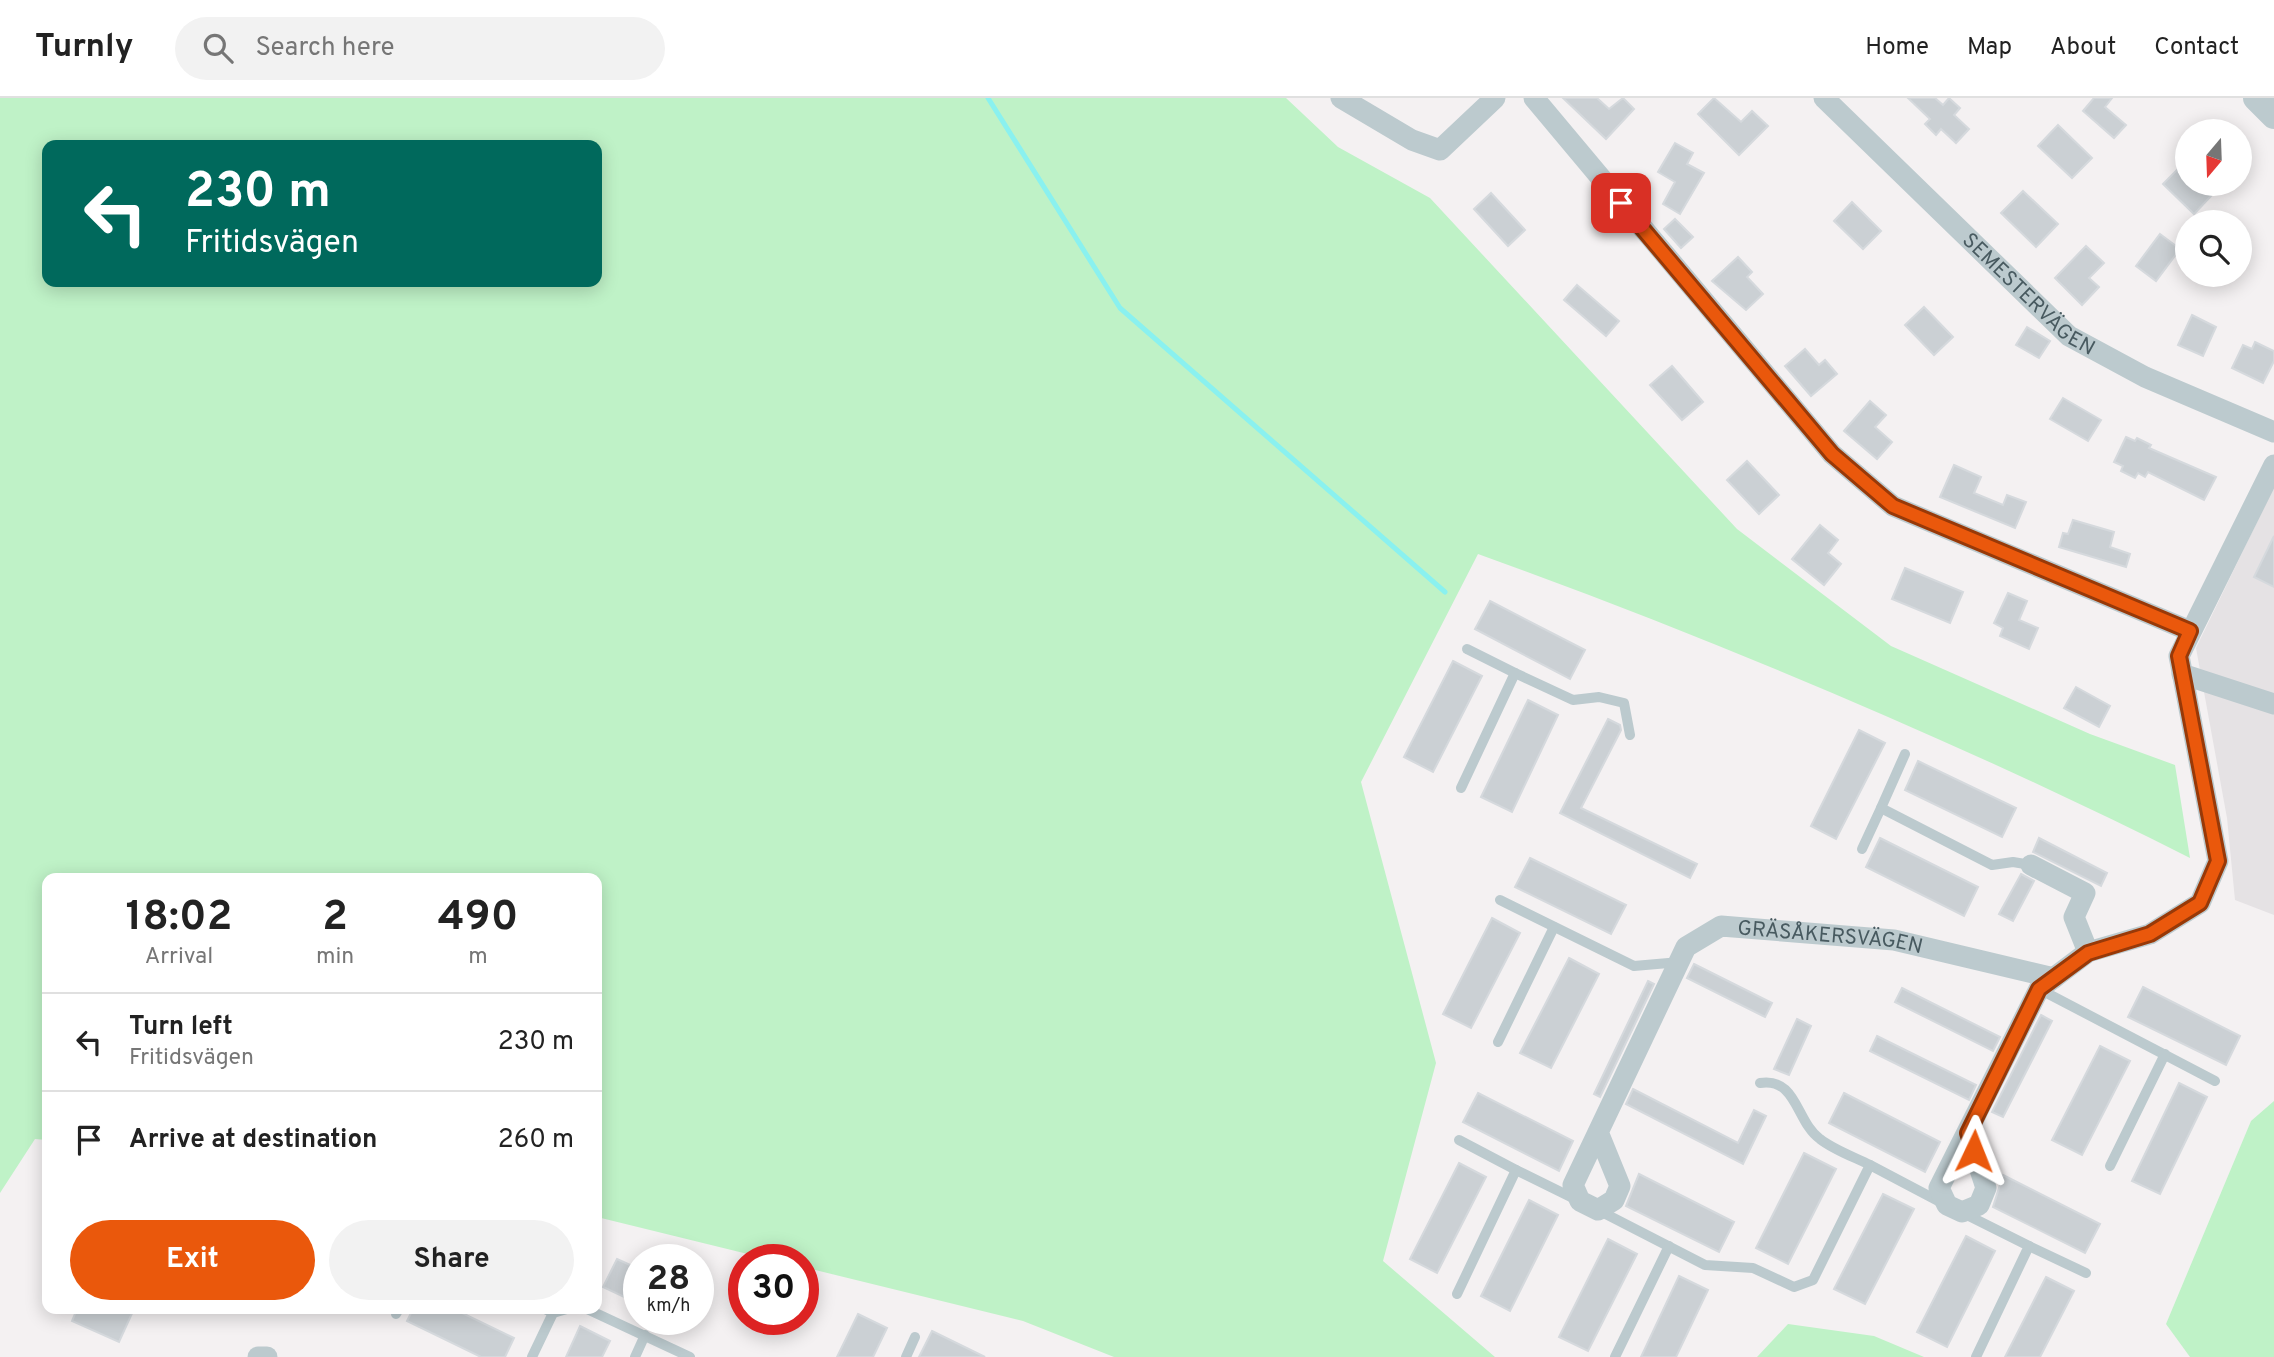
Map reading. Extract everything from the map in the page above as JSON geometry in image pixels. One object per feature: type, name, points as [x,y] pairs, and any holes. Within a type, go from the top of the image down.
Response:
[{"type":"street","points":[[1340,98],[1412,140],[1440,150],[1495,98]]},
{"type":"street","points":[[1534,98],[1832,454],[1893,506],[2190,631]]},
{"type":"street","name":"SEMESTERVÄGEN","points":[[1825,98],[2069,336],[2145,377],[2274,432]]},
{"type":"street","points":[[2256,98],[2274,116]]},
{"type":"street","points":[[1968,1133],[1986,1188],[1979,1205],[1954,1208],[1939,1188],[2046,984],[2088,953],[2150,934],[2200,903],[2218,861],[2179,656],[2274,464]]},
{"type":"street","points":[[2182,674],[2274,704]]},
{"type":"street","points":[[2031,865],[2085,893],[2074,917],[2088,953]]},
{"type":"street","name":"GRÄSÅKERSVÄGEN","points":[[1589,1206],[1573,1185],[1686,947],[1721,926],[1894,940],[2046,984]]},
{"type":"street","points":[[1589,1206],[1614,1200],[1620,1186],[1598,1132]]},
{"type":"street","points":[[258,1357],[267,1357]]},
{"type":"lane","points":[[1467,649],[1573,700],[1599,697],[1623,703],[1630,735]]},
{"type":"lane","points":[[1461,788],[1515,673]]},
{"type":"lane","points":[[1862,849],[1905,754]]},
{"type":"lane","points":[[1881,808],[1992,865],[2013,862],[2031,865]]},
{"type":"lane","points":[[1500,900],[1634,966],[1680,962]]},
{"type":"lane","points":[[1498,1042],[1554,927]]},
{"type":"lane","points":[[2046,984],[2215,1081]]},
{"type":"lane","points":[[2110,1166],[2165,1054]]},
{"type":"lane","points":[[1760,1083],[1770,1082],[1787,1089],[1807,1126],[1819,1139],[2086,1273]]},
{"type":"lane","points":[[1459,1140],[1705,1265],[1753,1268],[1794,1287],[1813,1280],[1870,1166]]},
{"type":"lane","points":[[1457,1294],[1516,1170]]},
{"type":"lane","points":[[1615,1357],[1669,1246]]},
{"type":"lane","points":[[1976,1357],[2029,1246]]},
{"type":"lane","points":[[532,1357],[548,1314]]},
{"type":"lane","points":[[598,1314],[623,1325]]},
{"type":"lane","points":[[635,1357],[645,1335],[690,1357]]},
{"type":"lane","points":[[906,1357],[915,1338]]},
{"type":"shaded area","points":[[2274,487],[2274,915],[2235,900],[2227,818],[2196,648]]},
{"type":"green space","points":[[0,98],[1286,98],[1338,147],[1430,198],[1737,529],[1891,646],[2090,734],[2175,765],[2190,858],[2015,774],[1839,695],[1659,622],[1478,554],[1361,782],[1436,1063],[1383,1261],[1495,1357],[1114,1357],[1023,1321],[819,1271],[819,1244],[728,1244],[728,1249],[602,1218],[602,873],[42,873],[42,1140],[35,1139],[0,1193]]},
{"type":"green space","points":[[2274,1101],[2274,1357],[2190,1357],[2166,1324],[2251,1121]]},
{"type":"green space","points":[[1788,1324],[1874,1336],[1924,1357],[1757,1357]]},
{"type":"building","points":[[1563,98],[1597,98],[1609,109],[1623,98],[1634,109],[1606,139]]},
{"type":"building","points":[[1714,98],[1741,122],[1752,111],[1768,126],[1739,155],[1698,114]]},
{"type":"building","points":[[1908,98],[1935,98],[1943,105],[1949,98],[1960,108],[1954,115],[1969,129],[1956,143],[1941,129],[1936,135],[1925,124],[1930,119]]},
{"type":"building","points":[[2094,98],[2112,98],[2105,107],[2126,125],[2114,138],[2083,111]]},
{"type":"building","points":[[2058,125],[2092,158],[2072,178],[2038,146]]},
{"type":"building","points":[[1675,143],[1693,153],[1687,164],[1704,173],[1680,214],[1663,204],[1675,182],[1658,172]]},
{"type":"building","points":[[2175,172],[2175,196],[2163,184]]},
{"type":"building","points":[[2023,191],[2058,224],[2036,247],[2001,213]]},
{"type":"building","points":[[1491,193],[1525,230],[1508,246],[1474,209]]},
{"type":"building","points":[[2175,196],[2211,196],[2198,210],[2190,210]]},
{"type":"building","points":[[1852,202],[1881,231],[1863,249],[1834,221]]},
{"type":"building","points":[[1675,219],[1693,237],[1681,248],[1664,229]]},
{"type":"building","points":[[2160,234],[2175,245],[2175,256],[2156,281],[2136,266]]},
{"type":"building","points":[[2086,246],[2104,263],[2089,278],[2099,287],[2082,305],[2055,278]]},
{"type":"building","points":[[1738,257],[1752,272],[1747,277],[1763,294],[1746,310],[1712,281]]},
{"type":"building","points":[[1577,285],[1619,321],[1606,336],[1564,300]]},
{"type":"building","points":[[1924,307],[1953,337],[1934,355],[1905,325]]},
{"type":"building","points":[[2192,315],[2216,327],[2203,356],[2178,345]]},
{"type":"building","points":[[2027,327],[2050,341],[2039,358],[2016,345]]},
{"type":"building","points":[[2255,342],[2274,351],[2274,361],[2263,383],[2232,368],[2243,345],[2252,349]]},
{"type":"building","points":[[1805,349],[1819,365],[1825,360],[1837,374],[1811,396],[1785,366]]},
{"type":"building","points":[[1672,366],[1703,402],[1682,420],[1650,385]]},
{"type":"building","points":[[2063,398],[2101,420],[2088,441],[2050,419]]},
{"type":"building","points":[[1870,401],[1886,415],[1875,427],[1892,442],[1877,459],[1844,431]]},
{"type":"building","points":[[2126,437],[2135,441],[2137,438],[2151,445],[2149,448],[2216,477],[2204,500],[2148,472],[2145,477],[2138,473],[2135,478],[2121,471],[2123,466],[2114,462]]},
{"type":"building","points":[[1747,461],[1779,495],[1759,514],[1727,480]]},
{"type":"building","points":[[1954,465],[1981,477],[1974,493],[2003,505],[2007,495],[2026,502],[2015,528],[1940,497]]},
{"type":"building","points":[[2073,520],[2114,532],[2110,547],[2130,554],[2126,567],[2059,547],[2063,533],[2068,534]]},
{"type":"building","points":[[1820,525],[1838,540],[1828,553],[1841,564],[1824,585],[1792,559]]},
{"type":"building","points":[[2274,536],[2274,587],[2254,577]]},
{"type":"building","points":[[1905,568],[1963,592],[1950,623],[1892,599]]},
{"type":"building","points":[[2008,593],[2027,601],[2019,620],[2038,628],[2029,649],[2000,636],[2003,628],[1994,623]]},
{"type":"building","points":[[1490,601],[1585,650],[1570,679],[1475,629]]},
{"type":"building","points":[[1453,661],[1482,676],[1433,772],[1404,757]]},
{"type":"building","points":[[2076,687],[2110,706],[2099,727],[2064,708]]},
{"type":"building","points":[[1528,700],[1558,715],[1512,812],[1481,797]]},
{"type":"building","points":[[1608,719],[1620,725],[1621,730],[1581,808],[1697,864],[1690,878],[1560,813]]},
{"type":"building","points":[[1859,730],[1885,743],[1836,839],[1811,826]]},
{"type":"building","points":[[1918,761],[2016,808],[2002,837],[1905,790]]},
{"type":"building","points":[[1880,838],[1978,887],[1964,916],[1866,867]]},
{"type":"building","points":[[2039,838],[2107,873],[2101,886],[2033,852]]},
{"type":"building","points":[[1530,858],[1626,905],[1611,934],[1515,887]]},
{"type":"building","points":[[2021,874],[2034,881],[2013,921],[1999,914]]},
{"type":"building","points":[[1492,918],[1520,933],[1471,1028],[1443,1014]]},
{"type":"building","points":[[1569,958],[1599,974],[1551,1068],[1520,1053]]},
{"type":"building","points":[[1694,964],[1772,1003],[1765,1017],[1687,978]]},
{"type":"building","points":[[1648,981],[1654,984],[1600,1097],[1594,1094]]},
{"type":"building","points":[[2143,987],[2240,1036],[2226,1065],[2128,1017]]},
{"type":"building","points":[[1902,988],[2000,1037],[1993,1051],[1895,1002]]},
{"type":"building","points":[[2041,1015],[2052,1021],[2003,1117],[1992,1112]]},
{"type":"building","points":[[1797,1019],[1811,1026],[1789,1075],[1774,1069]]},
{"type":"building","points":[[1877,1036],[1976,1085],[1969,1100],[1870,1051]]},
{"type":"building","points":[[2100,1046],[2130,1061],[2082,1155],[2052,1140]]},
{"type":"building","points":[[2179,1083],[2207,1097],[2160,1194],[2132,1181]]},
{"type":"building","points":[[1633,1089],[1738,1143],[1754,1110],[1766,1116],[1743,1164],[1626,1104]]},
{"type":"building","points":[[1478,1093],[1573,1141],[1559,1171],[1463,1122]]},
{"type":"building","points":[[1844,1093],[1940,1142],[1925,1172],[1829,1123]]},
{"type":"building","points":[[1804,1153],[1836,1169],[1788,1264],[1756,1248]]},
{"type":"building","points":[[1459,1163],[1486,1177],[1437,1273],[1410,1259]]},
{"type":"building","points":[[1639,1174],[1734,1222],[1719,1252],[1626,1206]]},
{"type":"building","points":[[2003,1175],[2100,1224],[2085,1253],[1993,1207]]},
{"type":"building","points":[[1883,1194],[1914,1209],[1865,1304],[1834,1289]]},
{"type":"building","points":[[1529,1200],[1558,1215],[1510,1311],[1481,1296]]},
{"type":"building","points":[[1966,1236],[1995,1251],[1947,1347],[1917,1332]]},
{"type":"building","points":[[1608,1239],[1637,1254],[1588,1351],[1559,1337]]},
{"type":"building","points":[[617,1259],[623,1262],[623,1296],[603,1287]]},
{"type":"building","points":[[1679,1276],[1708,1290],[1676,1357],[1641,1357]]},
{"type":"building","points":[[2046,1277],[2074,1291],[2040,1357],[2005,1357]]},
{"type":"building","points":[[75,1314],[132,1314],[119,1342],[72,1321]]},
{"type":"building","points":[[410,1314],[464,1314],[514,1338],[505,1357],[481,1357],[407,1321]]},
{"type":"building","points":[[858,1314],[887,1328],[873,1357],[837,1357]]},
{"type":"building","points":[[580,1326],[610,1341],[602,1357],[566,1357]]},
{"type":"building","points":[[932,1331],[985,1357],[919,1357]]},
{"type":"waterway","points":[[988,98],[1120,308],[1445,592]]},
{"type":"route","points":[[1621,203],[1832,454],[1893,506],[2190,631],[2179,656],[2218,861],[2200,903],[2150,934],[2088,953],[2039,989],[1968,1133],[1974,1151]]}]
